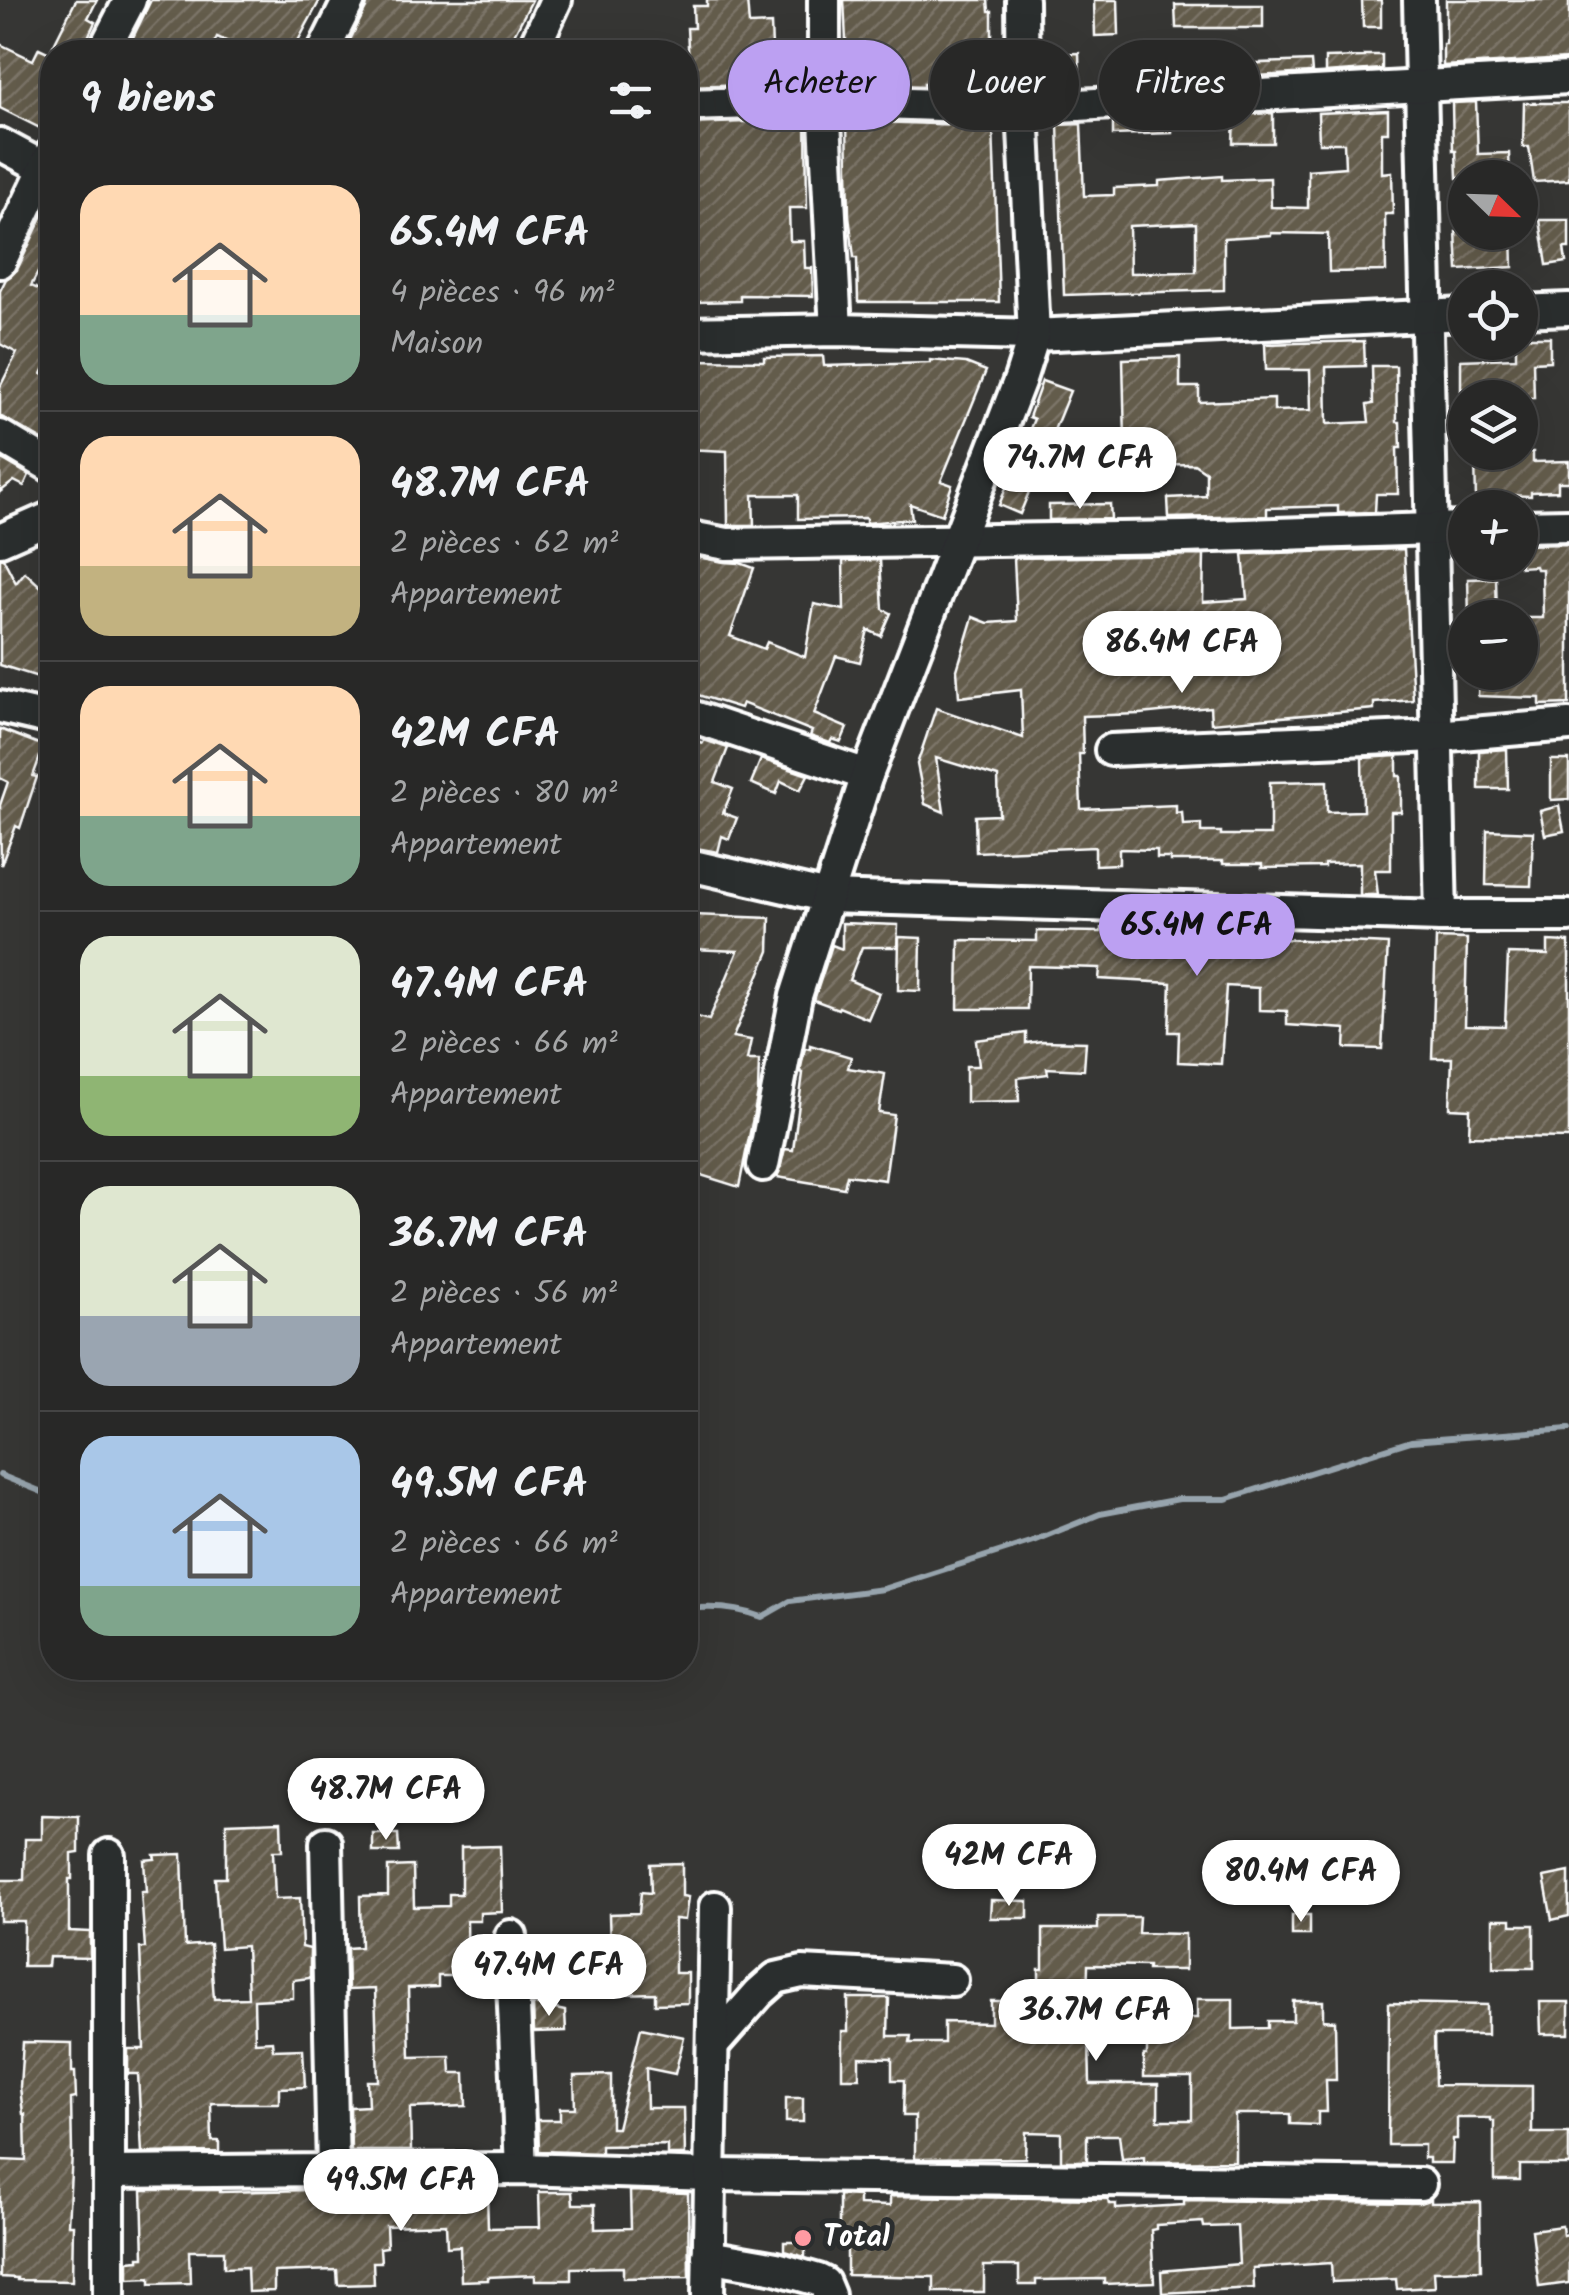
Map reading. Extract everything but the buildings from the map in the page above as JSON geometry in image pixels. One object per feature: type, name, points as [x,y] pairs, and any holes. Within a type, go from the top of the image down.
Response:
[{"type":"street","points":[[109,40],[130,0]]},
{"type":"street","points":[[328,40],[349,0]]},
{"type":"street","points":[[538,40],[556,0]]},
{"type":"street","points":[[824,0],[824,40]]},
{"type":"street","points":[[1022,0],[1022,40]]},
{"type":"street","points":[[1419,0],[1441,916]]},
{"type":"street","points":[[1079,105],[1569,78]]},
{"type":"street","points":[[698,105],[728,104]]},
{"type":"street","points":[[825,130],[836,330]]},
{"type":"street","points":[[763,1166],[796,996],[867,775],[1034,335],[1024,130]]},
{"type":"street","points":[[0,144],[40,160]]},
{"type":"street","points":[[0,262],[40,184]]},
{"type":"street","points":[[1538,311],[1569,309]]},
{"type":"street","points":[[698,333],[836,330],[1034,335],[1448,315]]},
{"type":"street","points":[[0,436],[40,461]]},
{"type":"street","points":[[0,540],[40,522]]},
{"type":"street","points":[[1538,526],[1569,525]]},
{"type":"street","points":[[698,538],[727,544],[1448,529]]},
{"type":"street","points":[[0,707],[40,716]]},
{"type":"street","points":[[698,718],[867,775]]},
{"type":"street","points":[[1111,750],[1436,736],[1569,725]]},
{"type":"street","points":[[698,867],[828,896],[1441,916],[1569,916]]},
{"type":"street","points":[[326,1843],[332,2170]]},
{"type":"street","points":[[109,1855],[109,2295]]},
{"type":"street","points":[[708,2295],[715,1907]]},
{"type":"street","points":[[512,1936],[521,2168]]},
{"type":"street","points":[[713,2045],[776,1978],[802,1972],[952,1980]]},
{"type":"street","points":[[109,2172],[521,2168],[711,2175],[1420,2184]]},
{"type":"street","points":[[708,2256],[773,2282],[824,2283],[829,2295]]},
{"type":"waterway","points":[[698,1608],[724,1608],[762,1617],[790,1601],[883,1589],[1033,1541],[1100,1514],[1179,1499],[1226,1499],[1411,1441],[1569,1429]]},
{"type":"waterway","points":[[0,1475],[40,1491]]},
{"type":"place","name":"Total","points":[[803,2238]]}]
